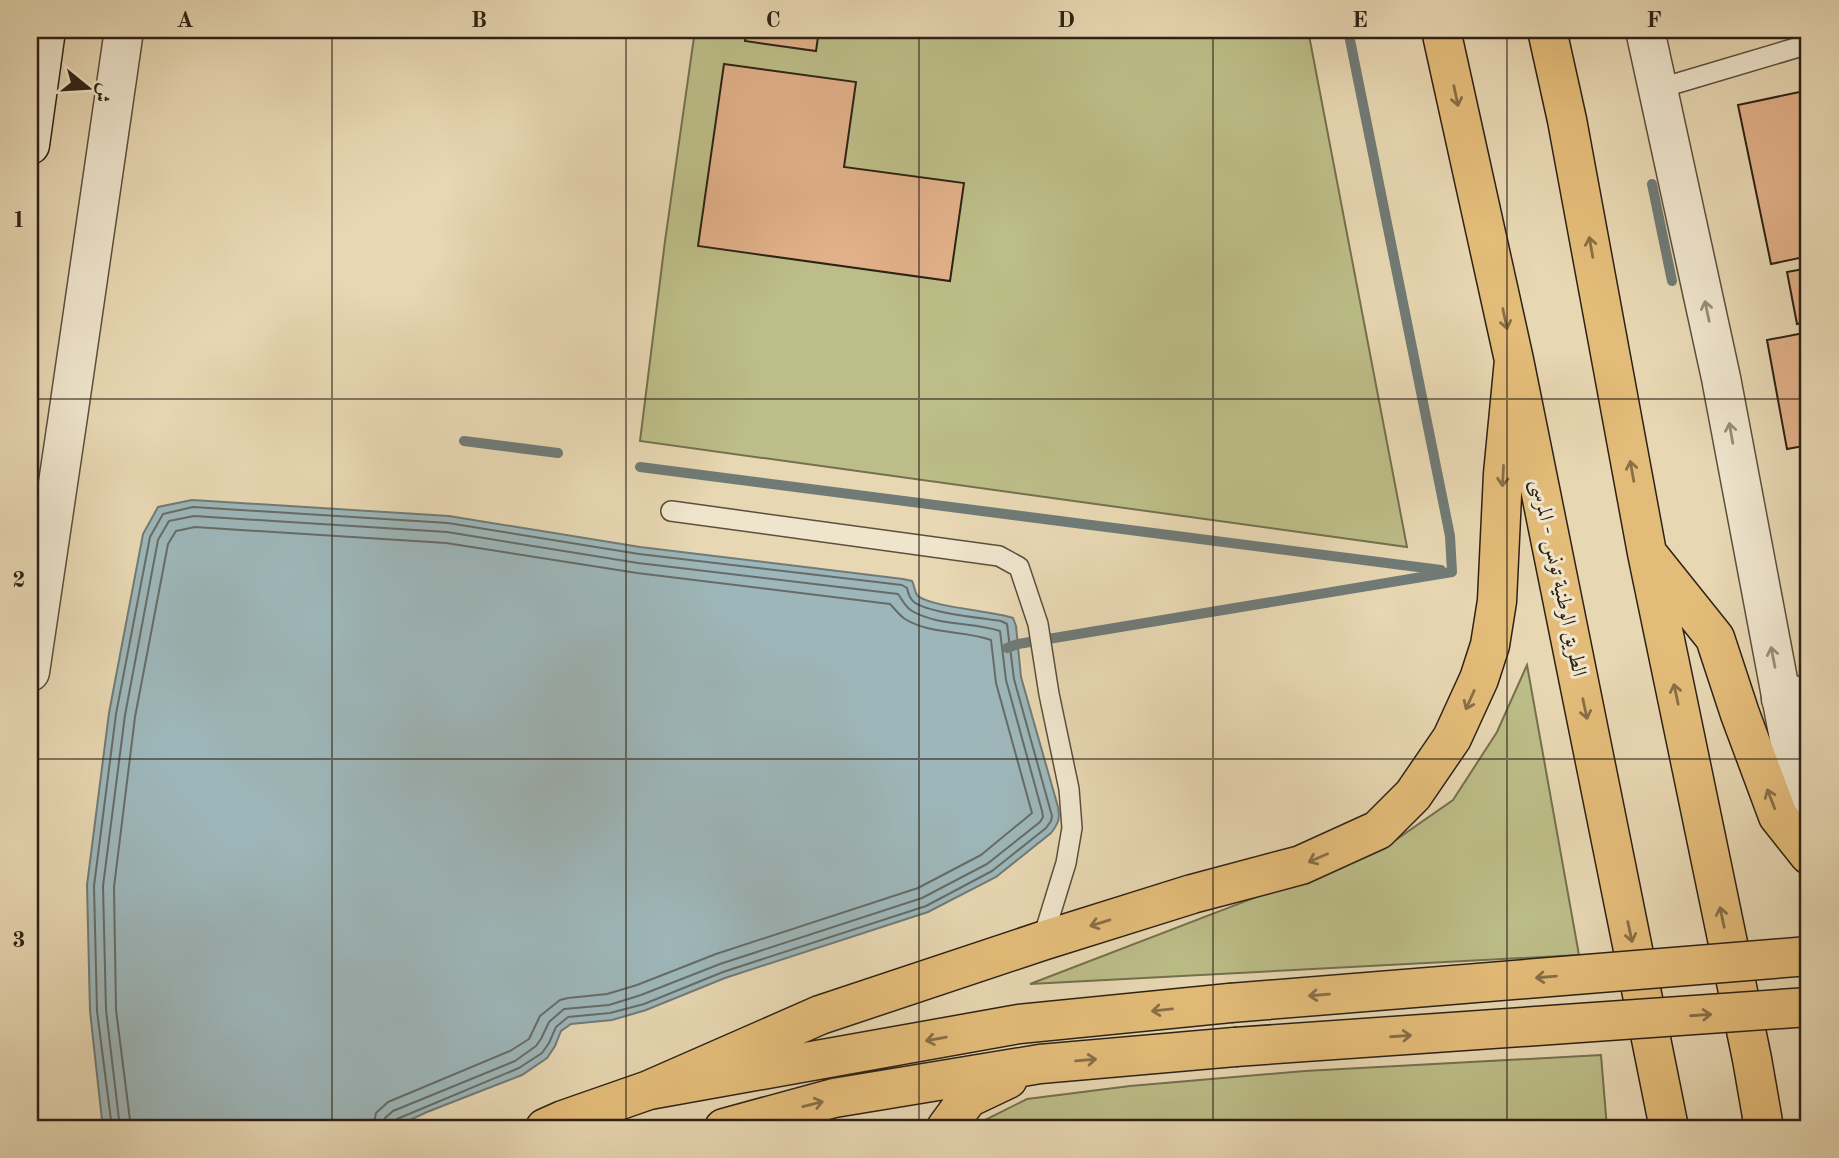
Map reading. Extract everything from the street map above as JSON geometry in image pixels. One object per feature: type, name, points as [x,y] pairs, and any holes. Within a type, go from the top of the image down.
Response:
[{"type":"highway","name":"الطريق الوطنية تونس - المرسى","points":[[1441,30],[1514,360],[1666,1121]]},
{"type":"highway","points":[[1546,30],[1567,120],[1647,553],[1764,1128]]},
{"type":"highway","points":[[545,1128],[649,1090],[820,1015],[1192,894],[1301,865],[1378,830],[1413,795],[1452,738],[1479,678],[1490,645],[1497,601],[1503,474],[1514,360]]},
{"type":"highway","points":[[1647,553],[1715,638],[1778,816],[1809,855]]},
{"type":"highway","points":[[649,1090],[1019,1024],[1230,1003],[1809,956]]},
{"type":"highway","points":[[724,1128],[834,1098],[1040,1064],[1235,1047],[1809,1007]]},
{"type":"highway","points":[[1752,1059],[1784,1128]]},
{"type":"highway","points":[[946,1128],[968,1098],[1040,1064]]},
{"type":"street","points":[[30,145],[46,30]]},
{"type":"street","points":[[30,672],[124,30]]},
{"type":"street","points":[[1645,30],[1721,378],[1795,696],[1809,844]]},
{"type":"lane","points":[[1658,87],[1809,44]]},
{"type":"lane","points":[[671,511],[999,556],[1019,567],[1038,624],[1049,694],[1069,789],[1072,828],[1066,863],[1042,941]]},
{"type":"green space","points":[[695,30],[1308,30],[1407,547],[640,441]]},
{"type":"green space","points":[[1527,665],[1579,955],[1030,984],[1384,848],[1453,800],[1497,732]]},
{"type":"green space","points":[[1601,1055],[1607,1128],[977,1128],[979,1123],[1027,1099],[1130,1086],[1305,1071]]},
{"type":"water","points":[[192,500],[449,516],[640,547],[903,579],[912,581],[918,596],[925,600],[1013,618],[1021,677],[1058,807],[1057,823],[1051,833],[996,877],[928,912],[725,978],[646,1010],[612,1020],[571,1024],[561,1031],[547,1058],[522,1075],[393,1128],[106,1128],[102,1120],[90,1011],[87,885],[109,713],[143,534],[158,507]]},
{"type":"building","points":[[747,30],[819,30],[816,51],[745,41]]},
{"type":"building","points":[[724,64],[856,82],[844,167],[964,183],[950,281],[698,246]]},
{"type":"building","points":[[1809,90],[1809,256],[1771,264],[1738,105]]},
{"type":"building","points":[[1809,268],[1809,322],[1797,324],[1787,272]]},
{"type":"building","points":[[1809,332],[1809,445],[1787,449],[1767,340]]},
{"type":"waterway","points":[[1348,30],[1450,536],[1452,572]]},
{"type":"waterway","points":[[1652,184],[1672,281]]},
{"type":"waterway","points":[[464,441],[558,453]]},
{"type":"waterway","points":[[640,467],[1441,570]]},
{"type":"waterway","points":[[1007,648],[1452,572]]}]
